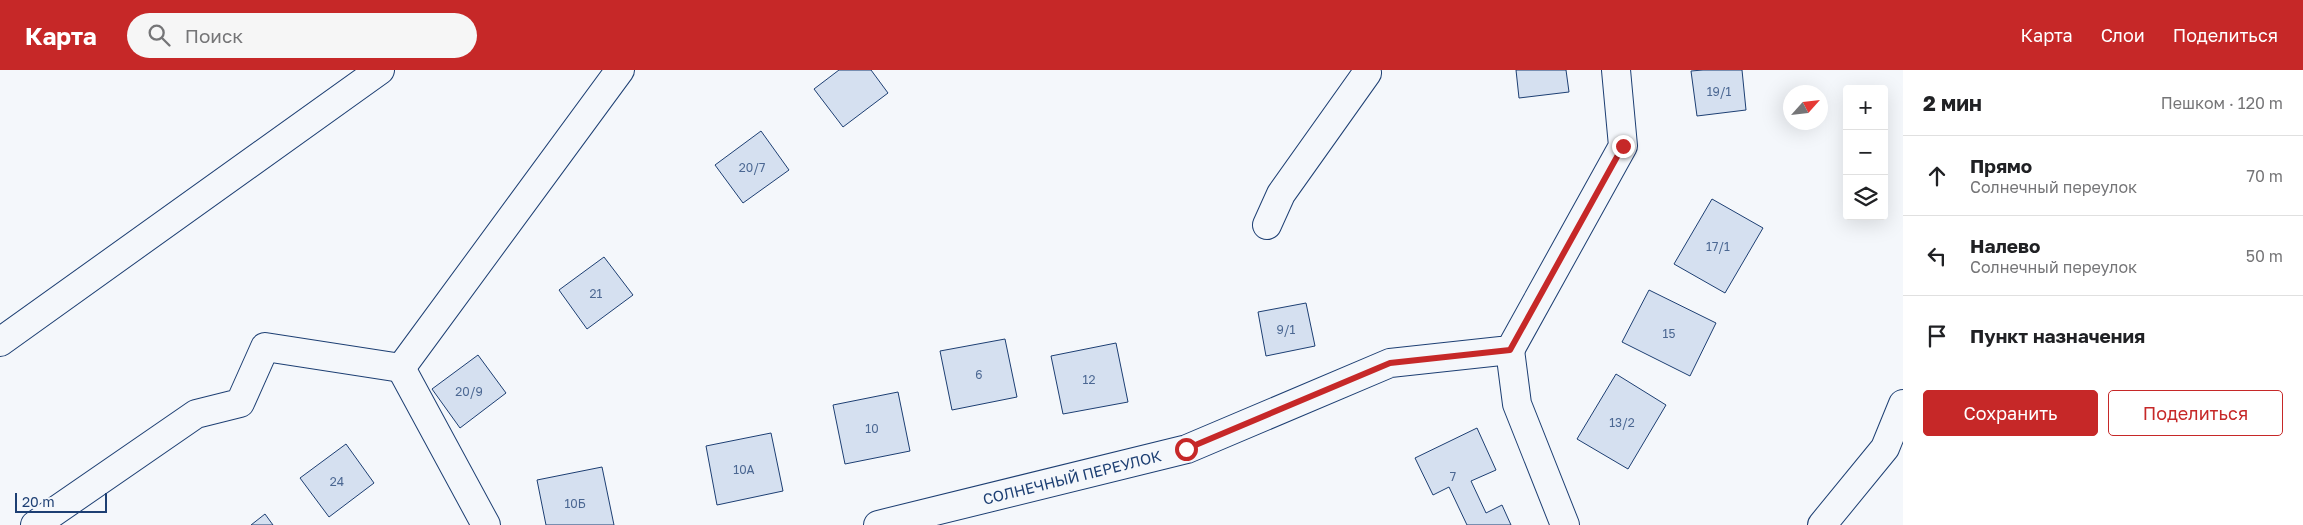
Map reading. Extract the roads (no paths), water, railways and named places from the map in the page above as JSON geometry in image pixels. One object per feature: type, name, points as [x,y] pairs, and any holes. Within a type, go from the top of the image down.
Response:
[{"type":"main road","points":[[0,342],[380,70]]},
{"type":"main road","points":[[401,368],[620,70]]},
{"type":"main road","points":[[1267,225],[1281,194],[1367,74],[1366,70]]},
{"type":"main road","points":[[1566,525],[1517,404],[1510,350],[1623,146],[1616,70]]},
{"type":"main road","points":[[35,525],[196,414],[240,403],[265,347],[401,368]]},
{"type":"main road","name":"СОЛНЕЧНЫЙ ПЕРЕУЛОК","points":[[878,525],[1186,449],[1390,363],[1510,350]]},
{"type":"main road","points":[[401,368],[486,525]]},
{"type":"main road","points":[[1822,525],[1885,448],[1903,404]]}]
